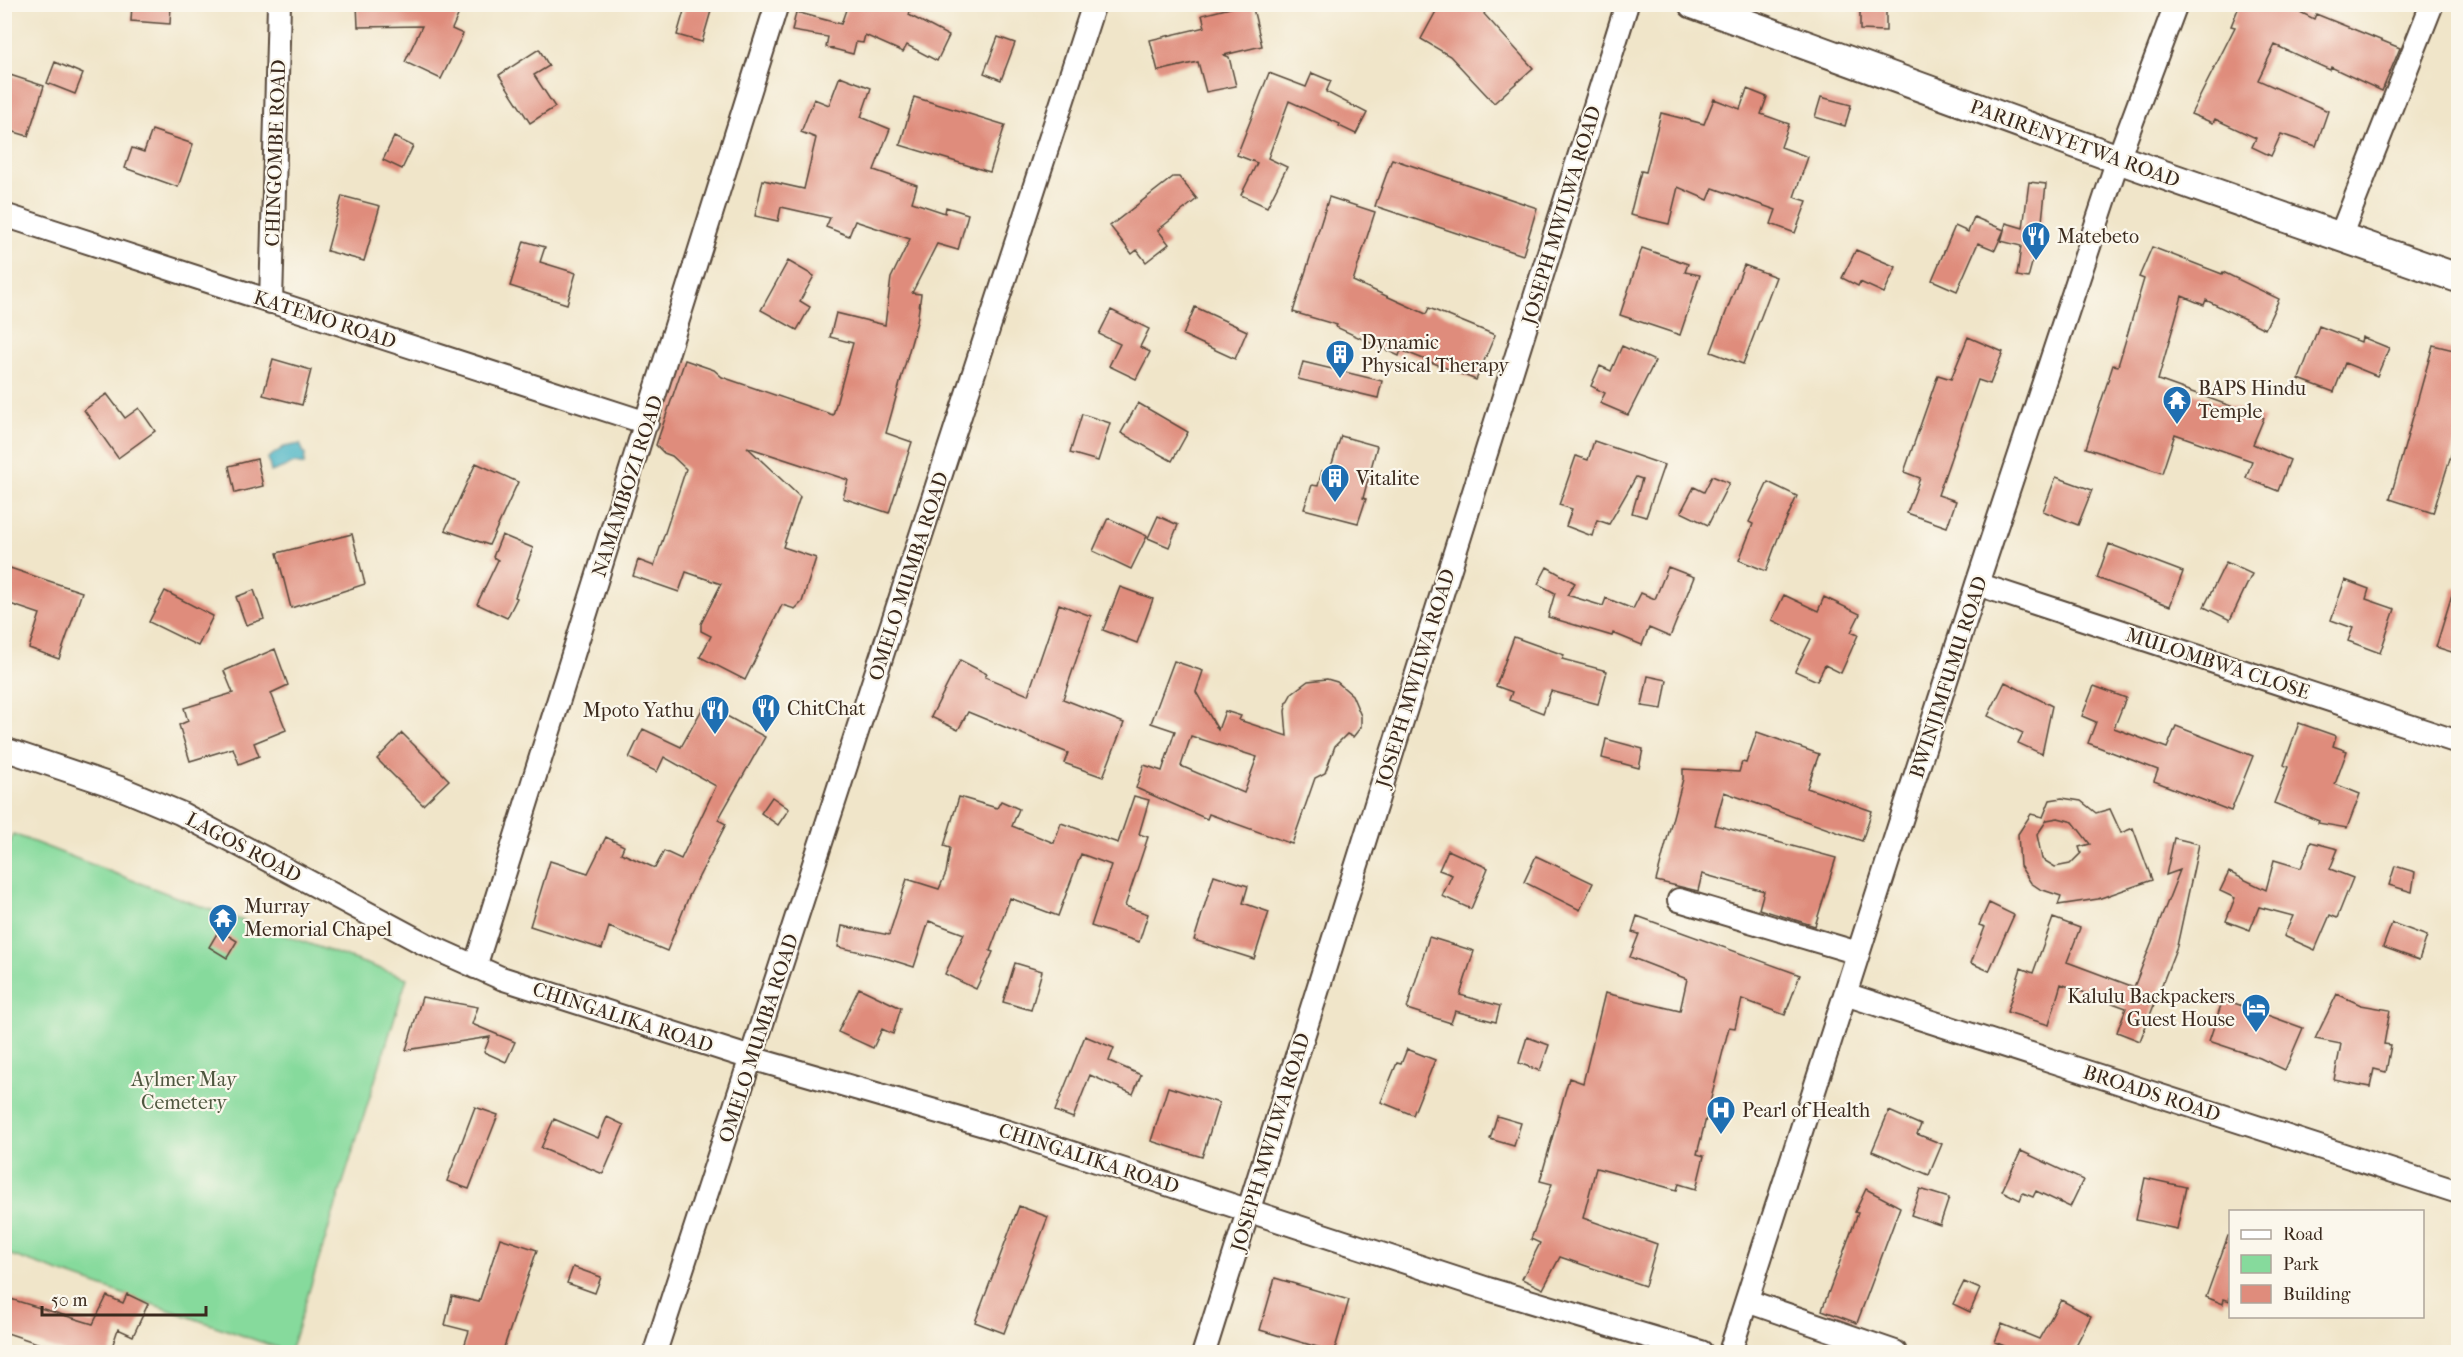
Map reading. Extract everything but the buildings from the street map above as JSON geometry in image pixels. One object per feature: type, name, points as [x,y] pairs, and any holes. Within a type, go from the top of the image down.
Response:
[{"type":"main road","name":"PARIRENYETWA ROAD","points":[[1693,4],[2118,159],[2458,278]]},
{"type":"street","name":"CHINGOMBE ROAD","points":[[271,302],[279,4]]},
{"type":"street","name":"NAMAMBOZI ROAD","points":[[475,967],[777,4]]},
{"type":"street","name":"OMELO MUMBA ROAD","points":[[655,1353],[1094,4]]},
{"type":"street","name":"JOSEPH MWILWA ROAD","points":[[1204,1353],[1627,4]]},
{"type":"street","name":"BWINJIMFUMU ROAD","points":[[1730,1353],[1977,584],[2118,159],[2176,4]]},
{"type":"street","points":[[2340,237],[2432,4]]},
{"type":"street","name":"KATEMO ROAD","points":[[4,215],[647,423]]},
{"type":"street","name":"MULOMBWA CLOSE","points":[[1977,584],[2458,742]]},
{"type":"street","name":"LAGOS ROAD","points":[[4,749],[120,788],[180,813],[425,944],[475,967]]},
{"type":"street","points":[[1679,900],[1858,953]]},
{"type":"street","name":"CHINGALIKA ROAD","points":[[475,967],[539,991],[751,1058],[1008,1132],[1488,1289],[1701,1353]]},
{"type":"street","name":"BROADS ROAD","points":[[1845,994],[2458,1192]]},
{"type":"street","points":[[1747,1301],[1896,1353]]},
{"type":"green space","name":"Aylmer May Cemetery","points":[[13,834],[189,902],[407,978],[290,1352],[5,1253],[4,861]]},
{"type":"water","points":[[300,444],[305,455],[304,465],[295,463],[271,472],[268,458],[284,447]]},
{"type":"place","name":"Matebeto","points":[[2036,262]]},
{"type":"place","name":"Dynamic Physical Therapy","points":[[1340,380]]},
{"type":"place","name":"BAPS Hindu Temple","points":[[2177,426]]},
{"type":"place","name":"Vitalite","points":[[1335,504]]},
{"type":"place","name":"ChitChat","points":[[766,734]]},
{"type":"place","name":"Mpoto Yathu","points":[[715,736]]},
{"type":"place","name":"Murray Memorial Chapel","points":[[223,944]]},
{"type":"place","name":"Kalulu Backpackers Guest House","points":[[2256,1034]]},
{"type":"place","name":"Pearl of Health","points":[[1721,1136]]}]
